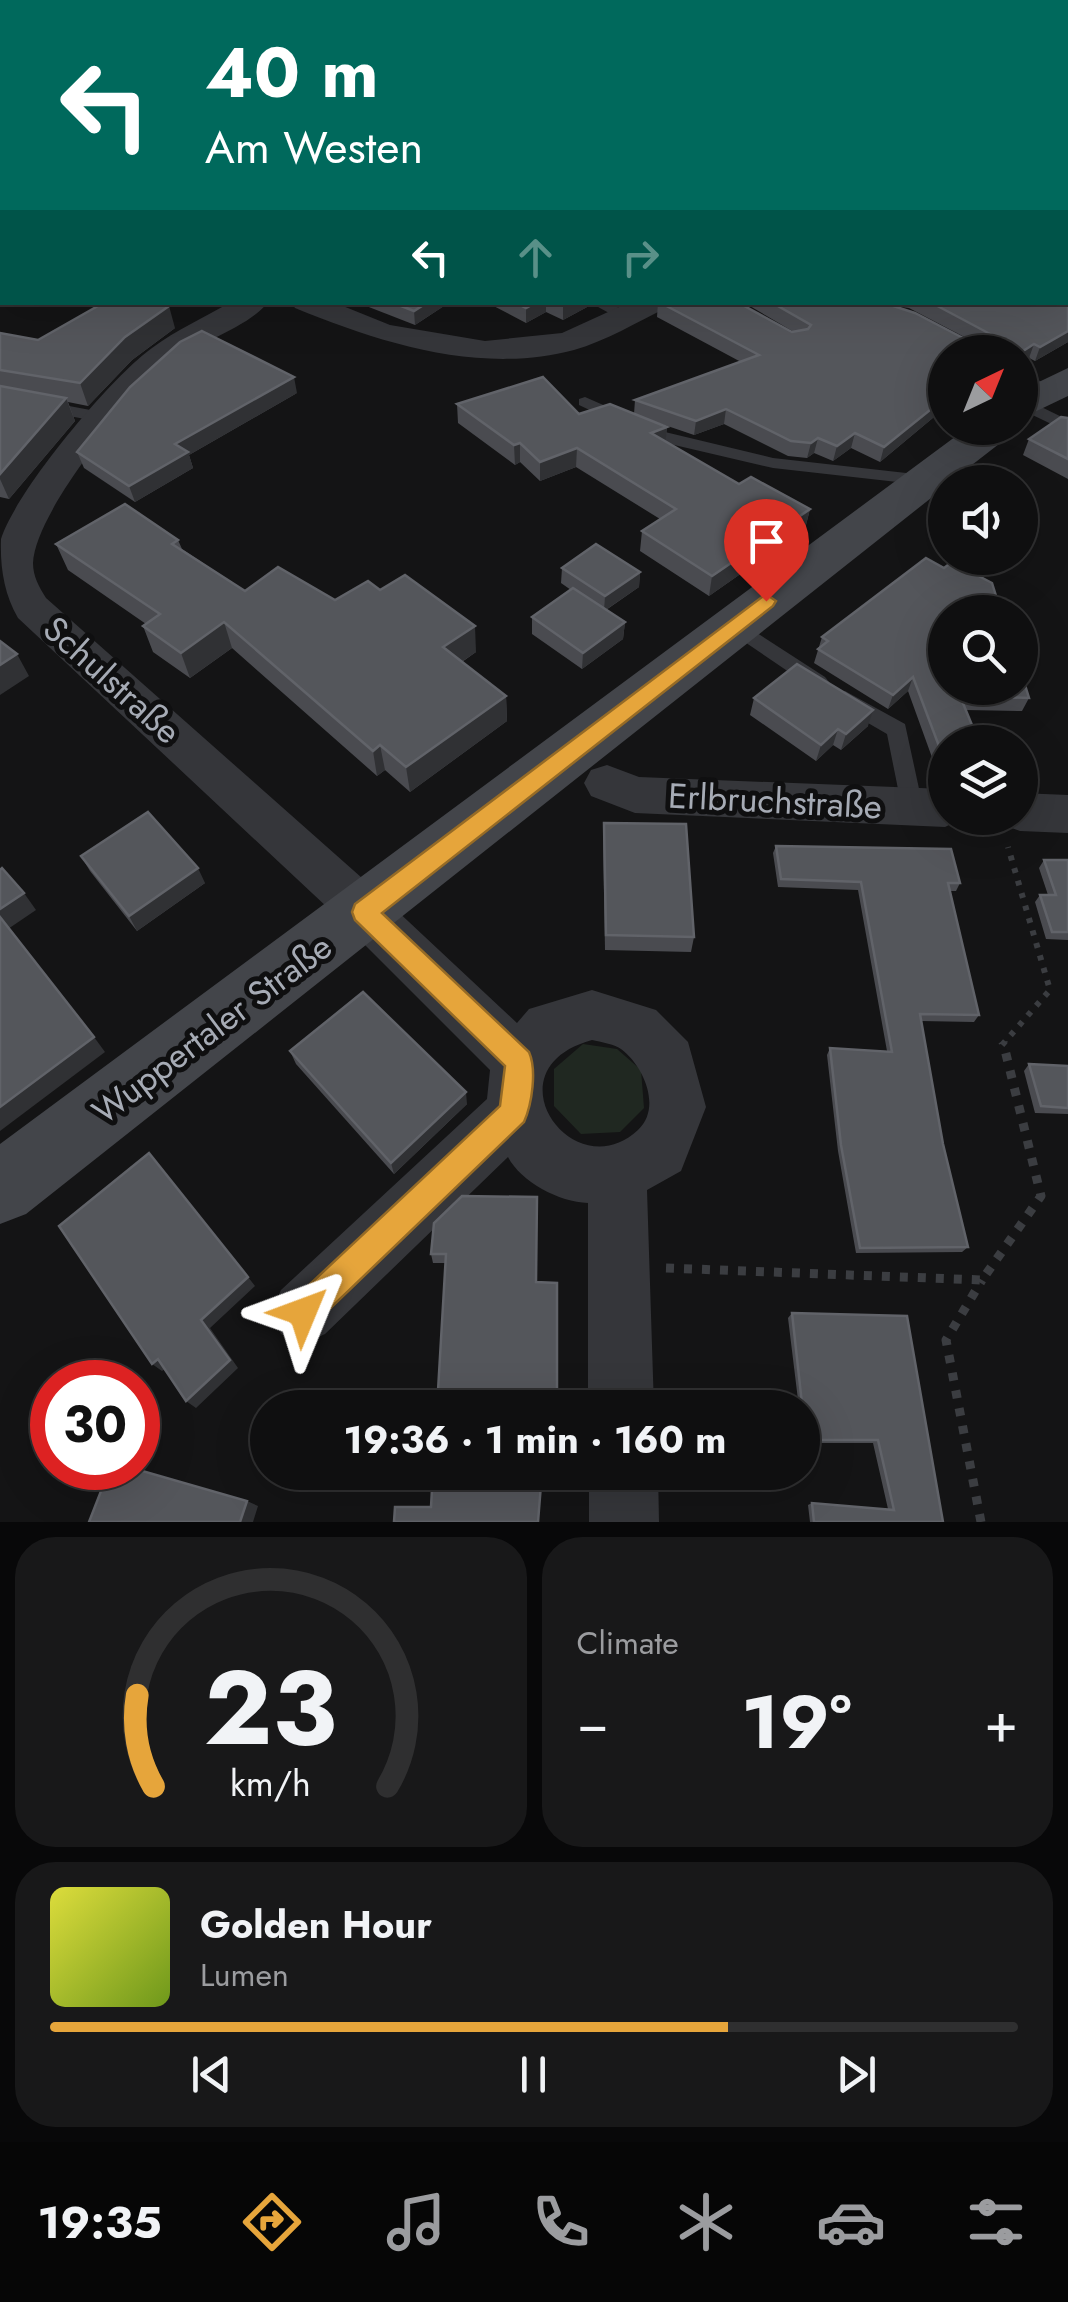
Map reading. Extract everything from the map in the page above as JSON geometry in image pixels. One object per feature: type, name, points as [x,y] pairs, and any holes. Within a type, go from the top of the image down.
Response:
[{"type":"main road","name":"Wuppertaler Straße","points":[[0,1188],[969,445]]},
{"type":"street","name":"Schulstraße","points":[[249,305],[158,357],[101,417],[27,520],[14,557],[16,581],[32,608],[364,912],[516,1087]]},
{"type":"street","points":[[313,305],[383,333],[485,350],[568,342],[649,305]]},
{"type":"street","name":"Erlbruchstraße","points":[[607,783],[635,794],[928,808]]},
{"type":"street","points":[[1038,819],[1068,814]]},
{"type":"street","points":[[303,1312],[516,1087],[548,1027],[592,1015],[636,1028],[669,1061],[678,1107],[660,1150],[617,1175],[573,1173],[534,1150],[516,1087]]},
{"type":"street","points":[[617,1175],[621,1390]]},
{"type":"street","points":[[623,1490],[624,1522]]},
{"type":"lane","points":[[602,305],[625,316]]},
{"type":"lane","points":[[0,398],[101,417]]},
{"type":"lane","points":[[585,402],[659,436],[773,463],[924,480]]},
{"type":"lane","points":[[1038,405],[1068,427]]},
{"type":"lane","points":[[734,626],[897,730],[928,808]]},
{"type":"path","points":[[980,1522],[946,1340],[1041,1196],[1002,1044],[1050,990],[1015,835]]},
{"type":"path","points":[[618,1266],[982,1280]]},
{"type":"shaded area","points":[[583,1044],[617,1049],[641,1070],[644,1108],[620,1132],[581,1134],[554,1106],[554,1069]]},
{"type":"building","points":[[100,305],[169,306],[125,337],[80,383],[0,370],[0,333],[38,340]]},
{"type":"building","points":[[399,305],[423,305],[414,311]]},
{"type":"building","points":[[665,305],[742,305],[792,332],[811,325],[776,305],[890,305],[957,335],[928,335],[928,412],[884,447],[855,433],[837,446],[818,438],[811,443],[791,441],[726,409],[696,421],[635,400],[759,355]]},
{"type":"building","points":[[936,305],[1068,305],[1068,331],[1040,347],[1038,335],[992,335]]},
{"type":"building","points":[[202,331],[294,377],[175,444],[188,452],[129,486],[77,452],[130,387],[180,342]]},
{"type":"building","points":[[543,377],[579,414],[610,404],[667,427],[651,433],[739,484],[751,477],[810,509],[712,576],[642,531],[676,509],[577,448],[540,462],[520,443],[514,445],[457,404]]},
{"type":"building","points":[[0,386],[66,398],[0,474]]},
{"type":"building","points":[[1061,417],[1068,418],[1068,459],[1038,444],[1038,433]]},
{"type":"building","points":[[125,504],[178,540],[172,544],[245,591],[278,567],[335,600],[368,581],[380,590],[405,575],[475,626],[443,647],[506,696],[406,767],[380,745],[373,751],[224,622],[181,653],[143,626],[160,614],[56,544]]},
{"type":"building","points":[[596,544],[640,572],[605,596],[562,568]]},
{"type":"building","points":[[926,558],[928,575],[977,575],[992,583],[996,595],[928,595],[928,705],[964,705],[972,725],[931,725],[913,677],[893,695],[818,649],[828,641],[822,637]]},
{"type":"building","points":[[573,588],[625,622],[583,653],[532,617]]},
{"type":"building","points":[[0,641],[17,654],[0,665]]},
{"type":"building","points":[[797,664],[873,710],[846,734],[838,729],[821,745],[754,698]]},
{"type":"building","points":[[148,812],[198,868],[129,916],[81,856]]},
{"type":"building","points":[[604,823],[686,824],[694,937],[606,935]]},
{"type":"building","points":[[776,846],[951,849],[960,883],[948,883],[979,1015],[920,1014],[943,1144],[968,1247],[860,1248],[841,1145],[830,1048],[892,1052],[861,882],[781,879]]},
{"type":"building","points":[[1044,860],[1068,860],[1068,932],[1052,932],[1040,895],[1056,895]]},
{"type":"building","points":[[0,870],[24,893],[0,909]]},
{"type":"building","points":[[0,917],[94,1037],[0,1107]]},
{"type":"building","points":[[363,992],[466,1092],[391,1163],[290,1051]]},
{"type":"building","points":[[1029,1064],[1068,1066],[1068,1108],[1041,1106]]},
{"type":"building","points":[[149,1153],[248,1277],[201,1320],[230,1360],[186,1401],[160,1360],[149,1360],[59,1226]]},
{"type":"building","points":[[462,1196],[537,1197],[536,1282],[557,1283],[557,1390],[438,1390],[446,1254],[431,1254],[434,1223]]},
{"type":"building","points":[[792,1313],[907,1316],[943,1522],[814,1522],[812,1503],[894,1510],[878,1440],[820,1440],[820,1390],[800,1390]]},
{"type":"building","points":[[160,1476],[247,1501],[240,1522],[89,1522],[101,1490],[160,1490]]},
{"type":"building","points":[[432,1490],[541,1490],[538,1522],[394,1522],[395,1507],[431,1507]]},
{"type":"route","points":[[303,1312],[514,1112],[519,1061],[364,912],[766,601]]}]
